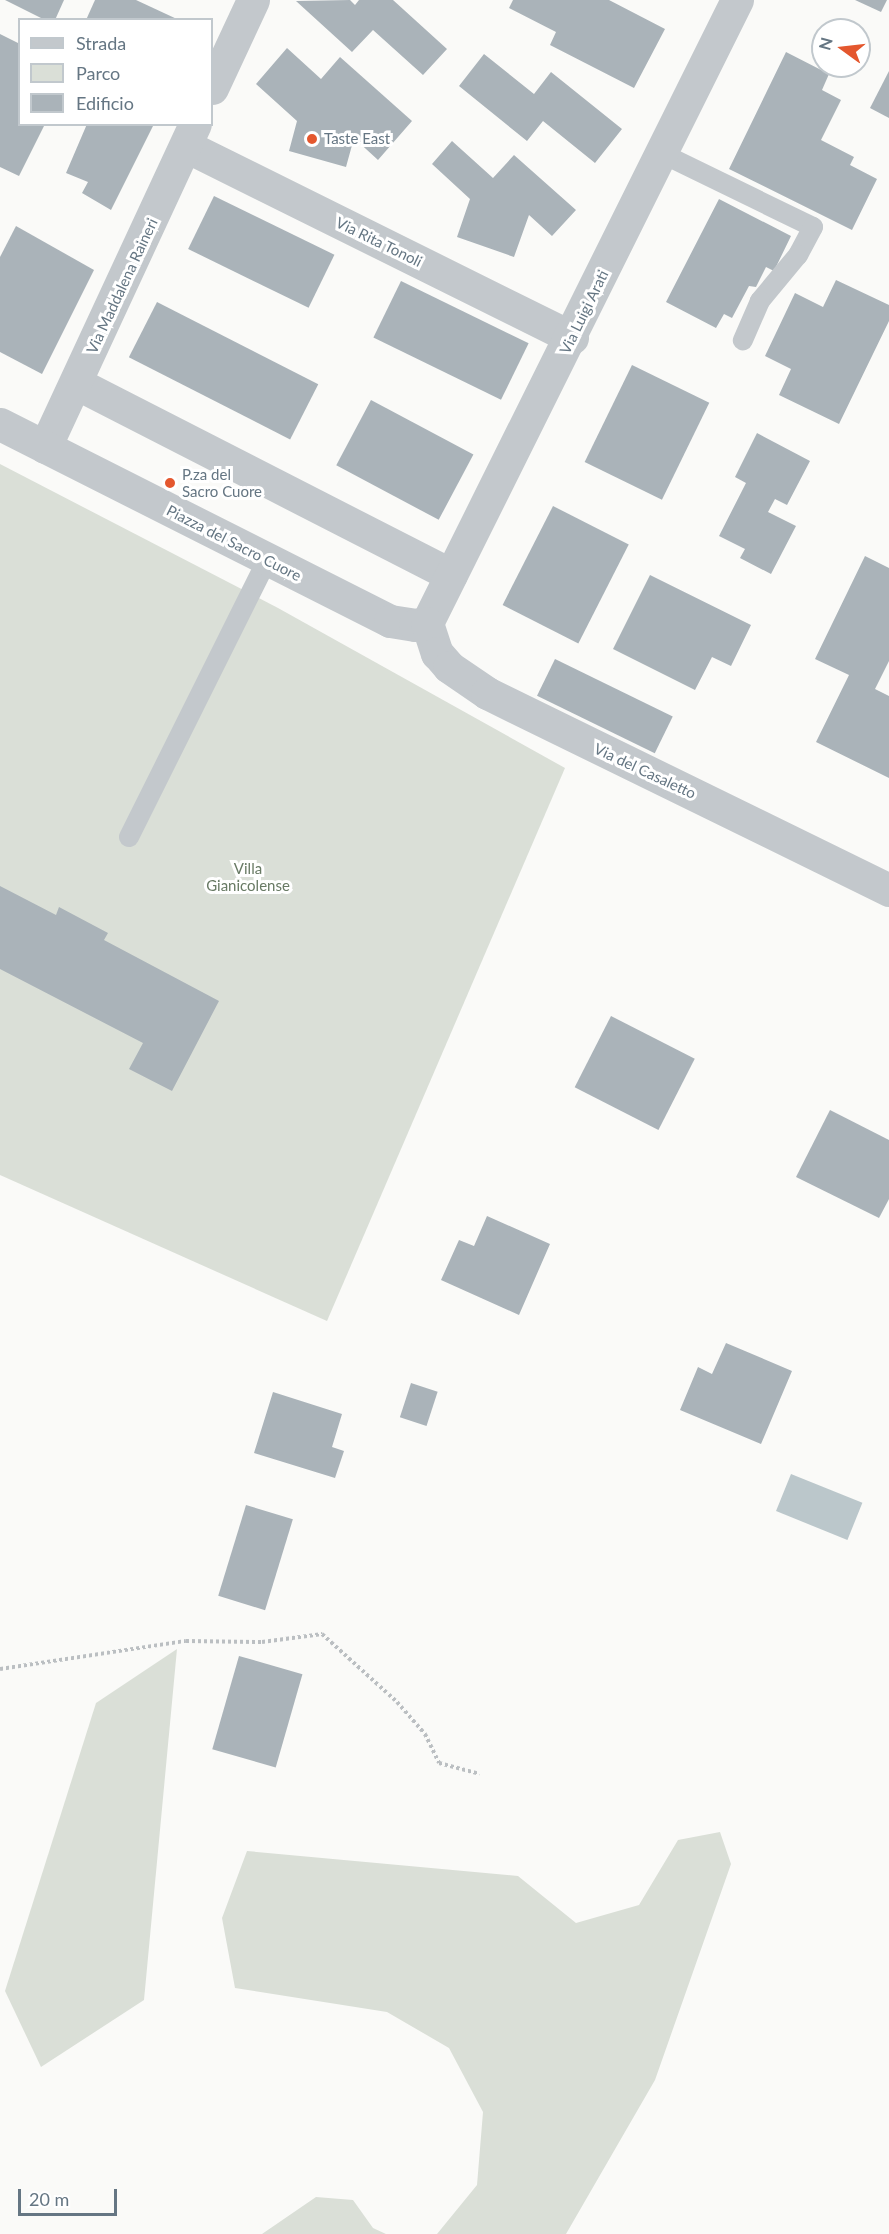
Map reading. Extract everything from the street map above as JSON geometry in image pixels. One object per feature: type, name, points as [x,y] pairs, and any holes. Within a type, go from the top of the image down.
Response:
[{"type":"street","points":[[213,86],[253,0]]},
{"type":"street","name":"Via Luigi Arati","points":[[427,623],[572,338],[737,0]]},
{"type":"street","name":"Via Rita Tonoli","points":[[191,135],[572,338]]},
{"type":"street","name":"Via Maddalena Raineri","points":[[45,447],[191,135]]},
{"type":"street","points":[[76,383],[451,576]]},
{"type":"street","points":[[0,424],[45,447]]},
{"type":"street","name":"Piazza del Sacro Cuore","points":[[45,447],[390,621],[415,625],[427,623]]},
{"type":"street","name":"Via del Casaletto","points":[[427,623],[437,653],[449,667],[487,693],[889,890]]},
{"type":"lane","points":[[661,153],[813,227],[798,255],[759,301],[743,340]]},
{"type":"lane","points":[[129,837],[267,560]]},
{"type":"path","points":[[0,1669],[186,1641],[262,1642],[322,1634],[397,1702],[425,1734],[439,1763],[480,1774]]},
{"type":"green space","name":"Villa Gianicolense","points":[[0,464],[278,608],[565,768],[327,1321],[0,1175]]},
{"type":"green space","points":[[177,1649],[144,2000],[41,2067],[5,1991],[96,1703]]},
{"type":"green space","points":[[720,1832],[731,1864],[655,2080],[566,2234],[437,2234],[477,2185],[483,2112],[449,2048],[387,2012],[235,1988],[222,1918],[247,1851],[518,1876],[576,1923],[639,1905],[678,1840]]},
{"type":"green space","points":[[316,2197],[353,2200],[373,2228],[386,2234],[262,2234]]},
{"type":"shaded area","points":[[791,1474],[862,1503],[847,1540],[776,1511]]},
{"type":"building","points":[[5,0],[64,0],[56,18],[41,18]]},
{"type":"building","points":[[95,0],[136,0],[175,18],[87,18]]},
{"type":"building","points":[[350,0],[355,5],[359,0],[393,0],[447,49],[423,75],[373,30],[352,52],[296,1]]},
{"type":"building","points":[[513,0],[609,0],[665,29],[634,88],[550,45],[556,32],[509,8]]},
{"type":"building","points":[[855,0],[887,0],[881,12]]},
{"type":"building","points":[[0,34],[18,43],[18,126],[44,126],[19,176],[0,167]]},
{"type":"building","points":[[287,48],[321,79],[340,57],[412,121],[378,160],[354,138],[346,167],[289,151],[297,121],[256,84]]},
{"type":"building","points":[[786,52],[811,65],[811,78],[827,78],[822,90],[841,100],[821,140],[854,157],[850,165],[877,179],[852,230],[729,169]]},
{"type":"building","points":[[484,54],[534,94],[551,72],[622,129],[595,163],[543,121],[527,141],[459,86]]},
{"type":"building","points":[[889,71],[889,118],[870,108]]},
{"type":"building","points":[[86,126],[153,126],[111,210],[82,193],[88,182],[66,173]]},
{"type":"building","points":[[452,141],[493,178],[514,155],[576,210],[552,236],[529,215],[514,257],[457,237],[470,199],[432,164]]},
{"type":"building","points":[[214,196],[334,255],[309,308],[188,249]]},
{"type":"building","points":[[719,199],[791,236],[774,271],[766,267],[756,287],[749,286],[732,318],[724,314],[716,328],[666,302]]},
{"type":"building","points":[[16,226],[94,270],[42,374],[0,352],[0,257]]},
{"type":"building","points":[[836,280],[889,305],[889,321],[839,424],[779,395],[791,369],[765,356],[795,293],[823,307]]},
{"type":"building","points":[[401,281],[529,343],[501,400],[373,338]]},
{"type":"building","points":[[157,302],[318,384],[290,439],[129,357]]},
{"type":"building","points":[[632,365],[709,403],[662,500],[585,462]]},
{"type":"building","points":[[371,400],[473,454],[439,520],[336,465]]},
{"type":"building","points":[[757,433],[810,461],[787,505],[775,499],[768,512],[796,526],[771,574],[740,558],[745,549],[719,536],[746,483],[735,477]]},
{"type":"building","points":[[553,506],[629,545],[578,643],[503,605]]},
{"type":"building","points":[[865,556],[889,568],[889,661],[875,689],[889,696],[889,778],[816,742],[849,675],[815,659]]},
{"type":"building","points":[[650,575],[751,625],[731,666],[712,657],[695,690],[613,649]]},
{"type":"building","points":[[555,659],[673,716],[655,753],[537,696]]},
{"type":"building","points":[[0,886],[56,915],[59,907],[108,933],[104,940],[219,1001],[172,1091],[129,1069],[143,1043],[0,969]]},
{"type":"building","points":[[611,1016],[695,1059],[658,1130],[575,1087]]},
{"type":"building","points":[[830,1110],[889,1140],[889,1199],[879,1218],[796,1177]]},
{"type":"building","points":[[487,1216],[550,1244],[519,1315],[441,1280],[459,1240],[474,1246]]},
{"type":"building","points":[[726,1343],[792,1371],[761,1444],[680,1410],[698,1367],[712,1374]]},
{"type":"building","points":[[411,1383],[438,1392],[427,1426],[400,1417]]},
{"type":"building","points":[[273,1392],[342,1414],[332,1447],[344,1451],[335,1478],[254,1453]]},
{"type":"building","points":[[246,1505],[293,1519],[265,1610],[218,1596]]},
{"type":"building","points":[[239,1656],[302,1674],[276,1767],[212,1749]]},
{"type":"place","name":"Taste East","points":[[312,139]]},
{"type":"place","name":"P.za del Sacro Cuore","points":[[170,483]]}]
